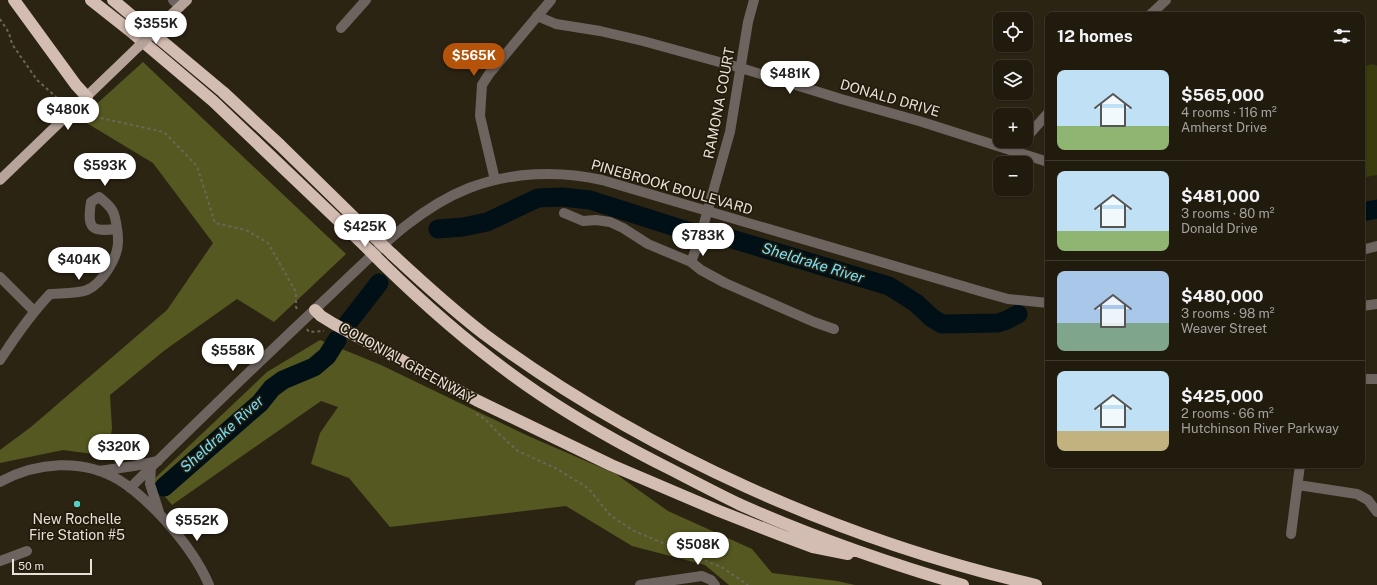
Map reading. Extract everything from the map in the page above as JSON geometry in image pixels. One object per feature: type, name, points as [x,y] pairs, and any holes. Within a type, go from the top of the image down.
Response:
[{"type":"highway","points":[[14,0],[76,85],[87,97]]},
{"type":"highway","points":[[91,0],[213,101],[382,264],[443,320],[538,392],[602,433],[644,456],[741,504],[813,534],[884,561],[963,585]]},
{"type":"highway","points":[[113,0],[223,92],[392,254],[452,308],[516,357],[615,419],[686,457],[758,491],[831,522],[875,538],[966,567],[1036,585]]},
{"type":"highway","points":[[315,310],[328,320],[446,384],[630,474],[718,511],[813,547],[884,561]]},
{"type":"main road","points":[[0,180],[158,27],[180,2]]},
{"type":"street","points":[[341,28],[366,0]]},
{"type":"street","points":[[495,180],[480,116],[482,85],[489,74],[550,0]]},
{"type":"street","name":"RAMONA COURT","points":[[691,262],[703,228],[730,132],[748,22],[754,0]]},
{"type":"street","points":[[1153,12],[1166,0]]},
{"type":"street","name":"DONALD DRIVE","points":[[537,16],[556,24],[600,31],[643,41],[741,68],[919,121],[1045,161]]},
{"type":"street","points":[[1033,130],[1045,116]]},
{"type":"street","name":"PINEBROOK BOULEVARD","points":[[130,488],[390,240],[428,210],[461,192],[495,180],[542,174],[589,177],[631,187],[1008,299],[1045,303]]},
{"type":"street","points":[[564,213],[583,221],[596,220],[610,222],[623,228],[648,244],[691,262],[701,270],[725,283],[814,322],[834,329]]},
{"type":"street","points":[[0,360],[34,311],[50,294],[88,290],[101,279],[112,263],[118,243],[117,229]]},
{"type":"street","points":[[1365,249],[1377,246]]},
{"type":"street","points":[[0,277],[34,311]]},
{"type":"street","points":[[1365,306],[1377,304]]},
{"type":"street","points":[[1365,379],[1377,379]]},
{"type":"street","points":[[97,471],[154,464],[150,484],[160,516]]},
{"type":"street","points":[[0,482],[19,473],[50,466],[73,466],[97,471],[118,480],[130,488],[160,516],[192,554],[203,571],[209,585]]},
{"type":"street","points":[[1291,534],[1300,468]]},
{"type":"street","points":[[1298,486],[1357,494],[1368,500],[1377,512]]},
{"type":"street","points":[[0,561],[27,551]]},
{"type":"street","points":[[640,585],[702,576],[711,580],[715,585]]},
{"type":"path","name":"COLONIAL GREENWAY","points":[[0,19],[9,33],[12,44],[37,80],[72,111],[164,132],[197,166],[215,223],[246,230],[268,243],[296,292],[296,307],[309,332],[329,331]]},
{"type":"path","name":"COLONIAL GREENWAY","points":[[472,412],[485,419],[500,435],[518,450],[557,469],[588,488],[610,515],[634,531],[723,568],[748,585]]},
{"type":"shaded area","points":[[143,62],[346,254],[274,322],[237,299],[165,350],[110,395],[112,428],[108,456],[63,450],[0,463],[0,450],[31,427],[167,310],[213,243],[153,163],[80,119]]},
{"type":"shaded area","points":[[1373,64],[1377,66],[1377,175],[1366,177],[1365,176],[1365,66]]},
{"type":"shaded area","points":[[320,340],[381,365],[526,435],[616,474],[668,511],[752,549],[772,573],[837,581],[855,585],[729,585],[705,565],[632,546],[566,506],[390,527],[349,478],[311,464],[320,433],[338,407],[321,401],[172,505],[152,481],[267,372]]},
{"type":"waterway","name":"Sheldrake River","points":[[438,229],[463,227],[487,222],[538,198],[562,197],[590,200],[691,232],[709,236],[722,236],[889,286],[916,303],[932,318],[942,324],[998,323],[1018,314]]},
{"type":"waterway","name":"Sheldrake River","points":[[1365,211],[1377,209]]},
{"type":"waterway","name":"Sheldrake River","points":[[348,323],[379,283]]},
{"type":"waterway","name":"Sheldrake River","points":[[164,487],[260,403],[272,388],[283,380],[314,367],[327,356],[337,340]]},
{"type":"place","name":"New Rochelle Fire Station #5","points":[[77,504]]}]
